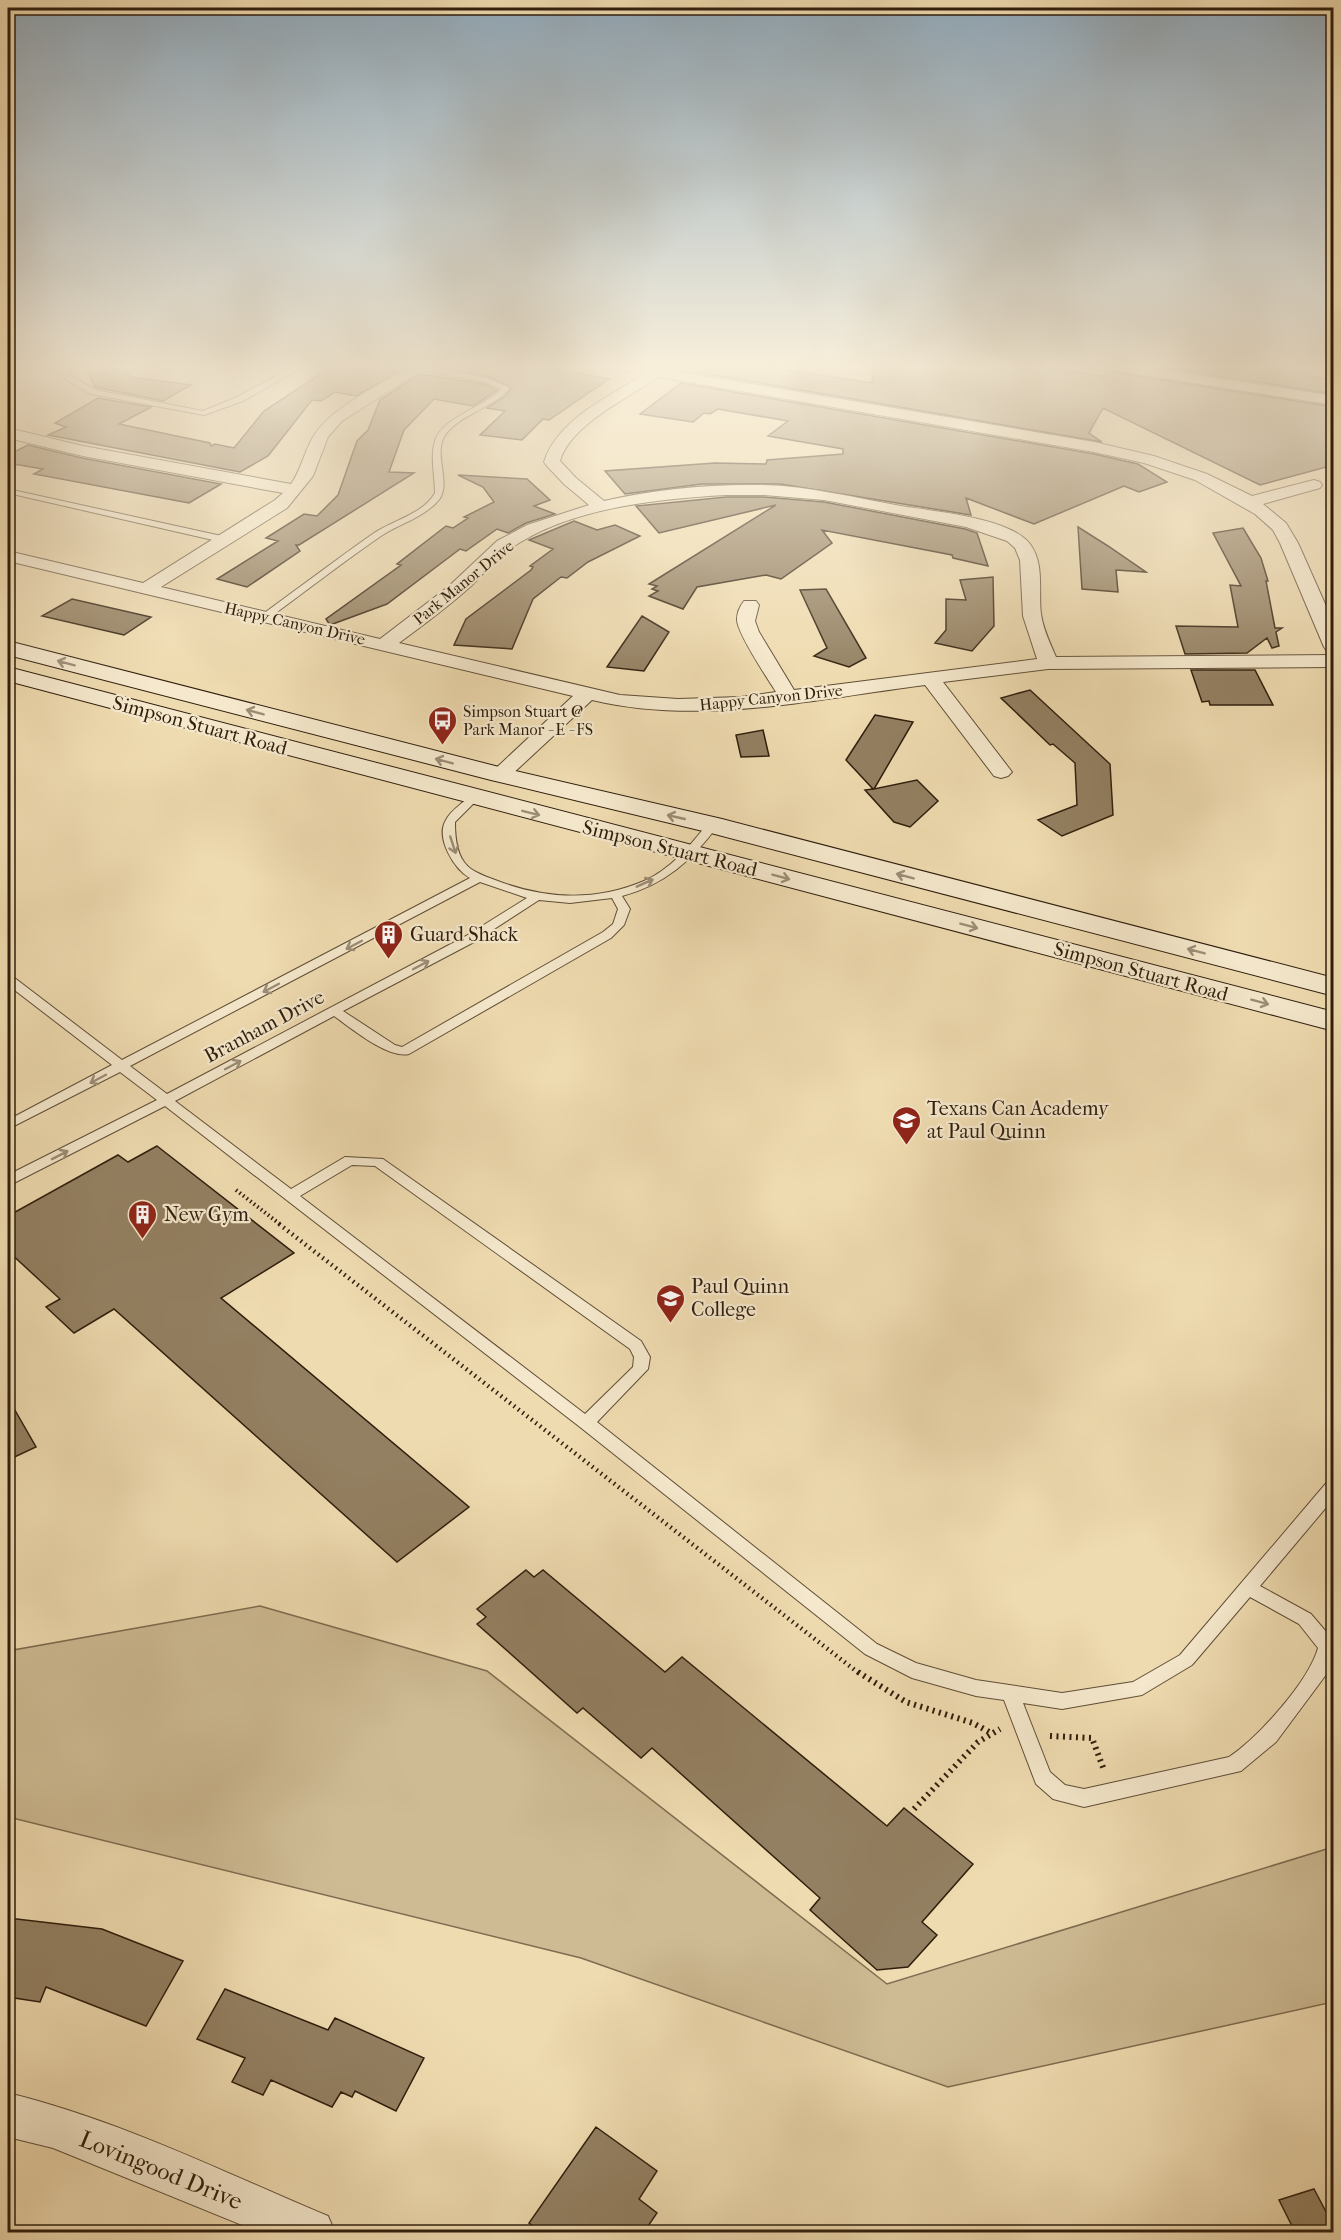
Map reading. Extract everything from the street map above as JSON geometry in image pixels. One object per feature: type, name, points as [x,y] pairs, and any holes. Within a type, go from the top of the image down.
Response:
[{"type":"main road","name":"Simpson Stuart Road","points":[[8,648],[500,776],[712,825],[1334,987]]},
{"type":"main road","name":"Simpson Stuart Road","points":[[8,674],[1334,1022]]},
{"type":"main road","points":[[474,798],[500,776]]},
{"type":"street","points":[[181,470],[295,490]]},
{"type":"street","points":[[145,589],[281,504],[295,490],[307,470]]},
{"type":"street","points":[[557,470],[602,507]]},
{"type":"street","points":[[1177,470],[1200,477],[1250,502],[1280,527],[1334,647]]},
{"type":"street","points":[[1250,502],[1314,485]]},
{"type":"street","name":"Park Manor Drive","points":[[385,644],[465,583],[502,546],[535,528],[602,507],[636,500],[690,493],[752,490],[800,492],[974,525],[1010,535],[1022,545],[1028,554],[1032,614],[1048,663]]},
{"type":"street","name":"Happy Canyon Drive","points":[[8,556],[620,701],[678,705],[741,703],[1048,663],[1334,662]]},
{"type":"street","points":[[750,605],[746,621],[750,632],[789,698]]},
{"type":"street","points":[[930,678],[1001,772]]},
{"type":"street","points":[[500,776],[588,693]]},
{"type":"street","name":"Lovingood Drive","points":[[8,2115],[53,2126],[129,2154],[312,2232]]},
{"type":"lane","points":[[266,616],[380,533],[422,511],[435,500],[439,493],[439,470]]},
{"type":"lane","points":[[8,491],[226,540]]},
{"type":"lane","points":[[474,798],[450,821],[449,836],[461,865],[479,878],[535,898],[568,900],[615,894],[649,883],[691,853],[712,825]]},
{"type":"lane","name":"Branham Drive","points":[[8,1125],[479,878]]},
{"type":"lane","points":[[334,1011],[392,1048],[404,1051],[607,935],[618,925],[624,909],[615,894]]},
{"type":"lane","name":"Branham Drive","points":[[8,1181],[165,1101],[470,939],[535,898]]},
{"type":"lane","points":[[8,980],[586,1423],[871,1649],[912,1670],[976,1688],[1062,1701],[1136,1689],[1186,1660],[1334,1486]]},
{"type":"lane","points":[[289,1196],[350,1160],[378,1162],[636,1346],[642,1356],[640,1369],[586,1423]]},
{"type":"lane","points":[[1010,1693],[1043,1778],[1060,1793],[1084,1798],[1234,1765],[1269,1736],[1322,1666],[1327,1646],[1305,1619],[1247,1587]]},
{"type":"path","points":[[236,1190],[840,1660],[877,1685],[917,1707],[977,1723],[991,1733],[978,1742],[914,1809]]},
{"type":"path","points":[[1043,1736],[1092,1738],[1112,1792]]},
{"type":"shaded area","points":[[260,1606],[487,1671],[887,1984],[1333,1847],[1333,2002],[948,2087],[581,1958],[8,1817],[8,1651]]},
{"type":"building","points":[[42,470],[144,470],[221,484],[189,503],[34,474]]},
{"type":"building","points":[[347,470],[390,470],[389,472],[414,473],[296,545],[300,551],[247,587],[217,579],[278,541],[266,538],[304,514],[317,516],[338,495]]},
{"type":"building","points":[[1147,470],[1167,482],[1139,492],[1124,486],[1034,524],[966,498],[971,515],[780,484],[702,484],[625,494],[605,471]]},
{"type":"building","points":[[1228,470],[1317,470],[1260,485]]},
{"type":"building","points":[[458,475],[527,479],[550,500],[534,506],[555,514],[526,523],[508,533],[497,529],[466,551],[460,549],[387,604],[330,625],[326,619],[401,565],[397,564],[446,526],[453,528],[468,518],[464,517],[494,502],[483,487]]},
{"type":"building","points":[[726,497],[764,497],[824,502],[965,529],[977,533],[988,566],[953,558],[952,555],[822,530],[832,543],[781,579],[766,575],[697,587],[683,609],[649,596],[658,591],[652,589],[657,586],[649,584],[776,505],[659,533],[636,506]]},
{"type":"building","points":[[574,521],[597,530],[615,525],[640,536],[588,562],[567,578],[561,577],[533,599],[512,649],[454,645],[466,619],[531,570],[533,567],[530,566],[553,549],[529,540]]},
{"type":"building","points":[[1078,527],[1146,572],[1116,570],[1118,592],[1082,589]]},
{"type":"building","points":[[1243,528],[1261,558],[1268,581],[1266,581],[1275,628],[1282,628],[1276,632],[1279,646],[1272,648],[1267,638],[1247,653],[1185,654],[1176,626],[1238,627],[1230,585],[1241,586],[1213,533]]},
{"type":"building","points":[[993,577],[994,626],[972,651],[935,643],[946,630],[946,599],[966,600],[960,580]]},
{"type":"building","points":[[826,589],[866,658],[849,667],[814,656],[827,648],[800,590]]},
{"type":"building","points":[[72,599],[151,617],[124,635],[42,616]]},
{"type":"building","points":[[642,616],[669,632],[644,671],[607,667]]},
{"type":"building","points":[[1191,670],[1255,670],[1273,705],[1210,705],[1209,701],[1202,702]]},
{"type":"building","points":[[1030,690],[1110,764],[1113,815],[1062,836],[1038,820],[1077,805],[1075,763],[1053,744],[1050,745],[1001,698]]},
{"type":"building","points":[[875,715],[913,722],[874,789],[917,780],[938,801],[910,827],[894,822],[865,790],[873,789],[846,760]]},
{"type":"building","points":[[763,730],[769,756],[741,757],[736,735]]},
{"type":"building","points":[[157,1146],[294,1253],[221,1298],[469,1507],[397,1562],[114,1309],[74,1333],[46,1307],[60,1299],[8,1251],[8,1216],[118,1155],[128,1162]]},
{"type":"building","points":[[8,1398],[36,1447],[8,1460]]},
{"type":"building","points":[[526,1570],[534,1577],[543,1570],[665,1672],[682,1657],[887,1826],[904,1808],[973,1864],[922,1922],[937,1935],[908,1967],[877,1970],[810,1910],[820,1898],[652,1748],[641,1758],[583,1708],[577,1713],[477,1624],[486,1617],[477,1609]]},
{"type":"building","points":[[8,1918],[102,1929],[183,1961],[146,2026],[46,1987],[40,2002],[8,1997]]},
{"type":"building","points":[[225,1989],[328,2030],[335,2018],[424,2058],[396,2111],[355,2091],[352,2097],[341,2092],[332,2107],[271,2080],[263,2095],[232,2082],[245,2058],[197,2039]]},
{"type":"building","points":[[596,2127],[657,2171],[639,2199],[657,2213],[644,2232],[541,2232],[529,2223]]},
{"type":"building","points":[[1314,2189],[1334,2227],[1334,2232],[1295,2232],[1279,2200]]},
{"type":"place","name":"Simpson Stuart @ Park Manor - E - FS","points":[[442,746]]},
{"type":"place","name":"Guard Shack","points":[[389,960]]},
{"type":"place","name":"Texans Can Academy at Paul Quinn","points":[[906,1146]]},
{"type":"place","name":"New Gym","points":[[143,1240]]},
{"type":"place","name":"Paul Quinn College","points":[[670,1324]]}]
